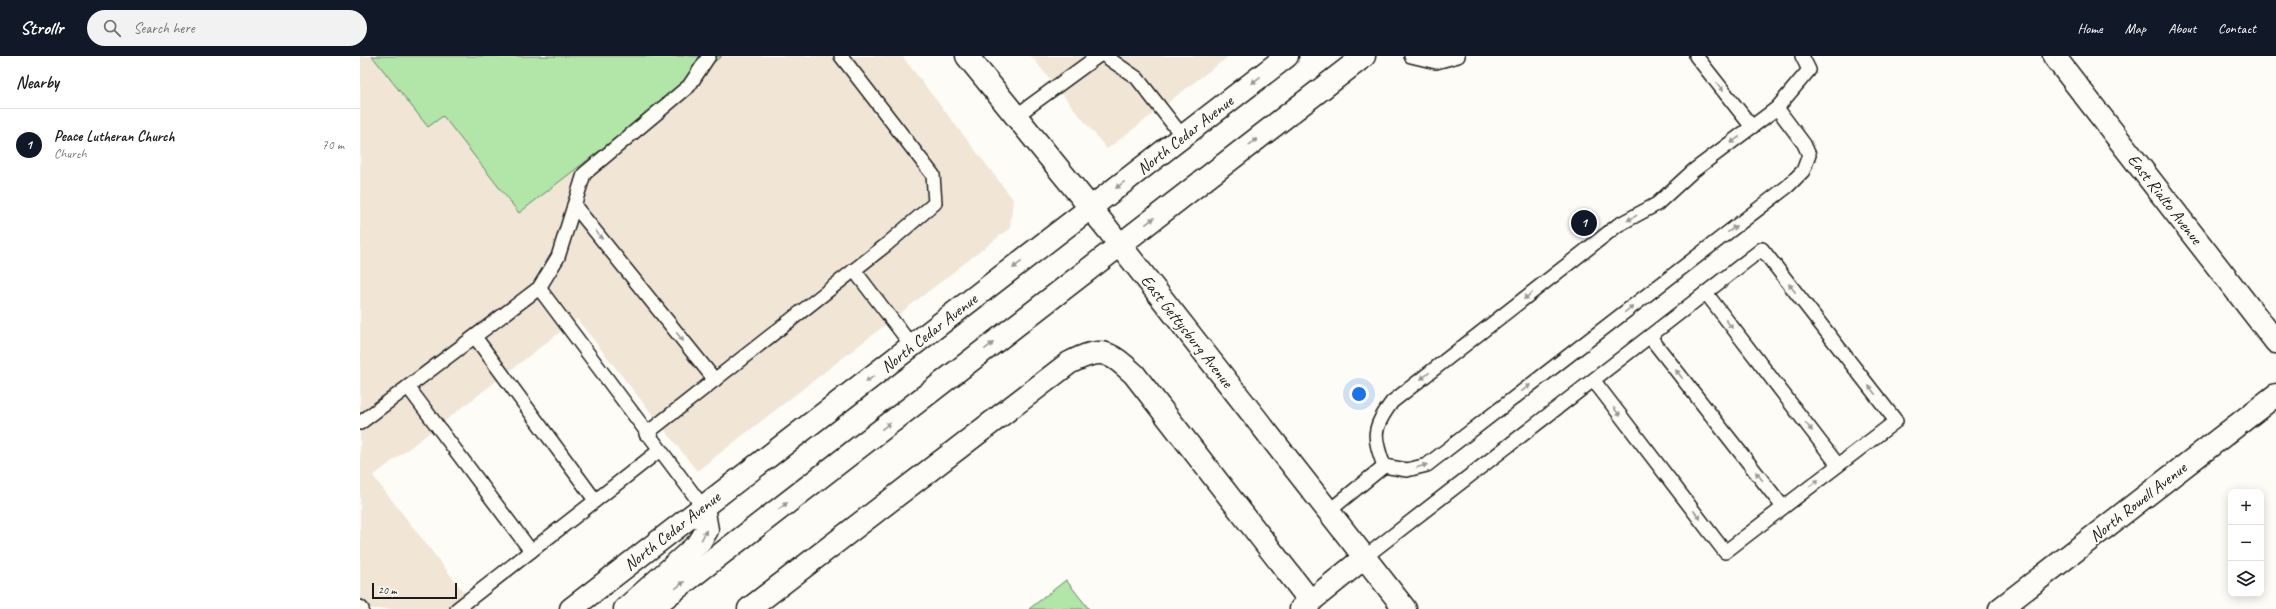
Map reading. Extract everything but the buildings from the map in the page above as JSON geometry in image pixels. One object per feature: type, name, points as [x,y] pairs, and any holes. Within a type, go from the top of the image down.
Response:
[{"type":"street","name":"East Gettysburg Avenue","points":[[967,56],[1090,208],[1405,609]]},
{"type":"street","name":"North Cedar Avenue","points":[[571,609],[1286,56]]},
{"type":"street","points":[[650,609],[1364,56]]},
{"type":"street","name":"East Rialto Avenue","points":[[2054,56],[2276,342]]},
{"type":"street","points":[[749,609],[1069,363],[1090,352],[1114,356],[1134,374],[1306,605],[1365,557]]},
{"type":"street","name":"North Rowell Avenue","points":[[2000,609],[2276,395]]},
{"type":"street","points":[[625,609],[699,543],[707,530],[702,507]]},
{"type":"lane","points":[[360,422],[539,288],[558,257],[584,174],[689,86],[709,56]]},
{"type":"lane","points":[[646,434],[854,270],[935,203],[933,175],[842,56]]},
{"type":"lane","points":[[1016,116],[1098,56]]},
{"type":"lane","points":[[1105,56],[1137,78],[1183,136]]},
{"type":"lane","points":[[1412,56],[1436,62],[1458,56]]},
{"type":"lane","points":[[1696,56],[1752,127]]},
{"type":"lane","points":[[1384,466],[1374,440],[1381,417],[1392,402],[1618,225],[1657,204],[1693,171],[1777,108],[1809,70],[1802,56]]},
{"type":"lane","points":[[1329,511],[1384,466],[1407,470],[1427,465],[1788,186],[1803,171],[1809,155],[1804,144],[1777,108]]},
{"type":"lane","points":[[574,205],[715,380]]},
{"type":"lane","points":[[1365,557],[1594,381],[1762,249],[1896,421],[1725,552],[1594,381]]},
{"type":"lane","points":[[854,270],[912,346]]},
{"type":"lane","points":[[539,288],[646,434],[660,450],[702,507]]},
{"type":"lane","points":[[1706,293],[1838,465]]},
{"type":"lane","points":[[475,337],[595,500]]},
{"type":"lane","points":[[1650,337],[1782,507]]},
{"type":"lane","points":[[408,387],[531,551]]},
{"type":"lane","points":[[457,609],[660,450]]},
{"type":"shaded area","points":[[360,56],[372,56],[428,127],[443,116],[519,213],[722,56],[902,56],[1013,199],[1010,228],[697,471],[577,319],[373,476],[477,609],[360,609]]},
{"type":"shaded area","points":[[1031,56],[1229,56],[1107,149]]},
{"type":"green space","points":[[372,56],[722,56],[519,213],[443,116],[428,127]]},
{"type":"green space","points":[[1066,580],[1089,609],[1029,609]]},
{"type":"place","name":"Peace Lutheran Church","points":[[1584,223]]}]
